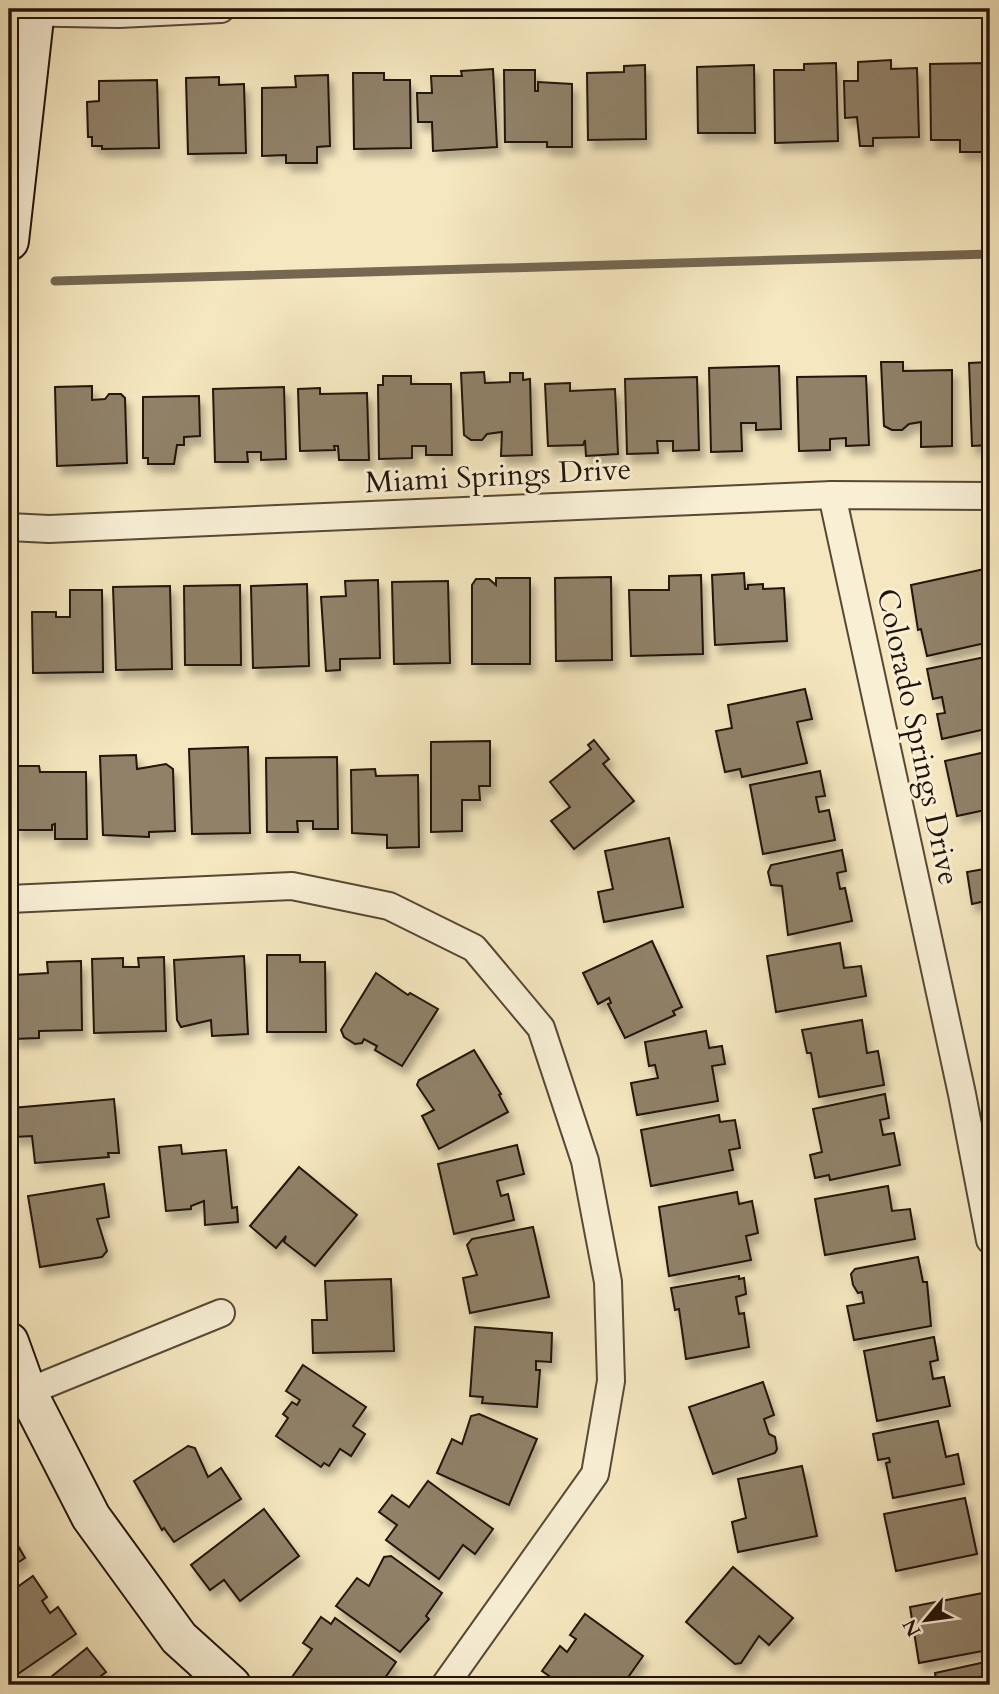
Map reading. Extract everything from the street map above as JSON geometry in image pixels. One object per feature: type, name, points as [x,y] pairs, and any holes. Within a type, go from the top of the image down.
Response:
[{"type":"street","points":[[9,241],[26,12],[119,15],[220,9]]},
{"type":"street","name":"Miami Springs Drive","points":[[9,527],[49,529],[832,495],[990,496]]},
{"type":"street","name":"Colorado Springs Drive","points":[[832,495],[962,1094],[990,1240]]},
{"type":"street","points":[[9,899],[292,886],[389,906],[474,948],[541,1028],[585,1161],[608,1282],[611,1381],[595,1474],[445,1685]]},
{"type":"street","points":[[27,1392],[221,1313]]},
{"type":"street","points":[[9,1342],[27,1392],[91,1517],[179,1637],[231,1685]]},
{"type":"building","points":[[891,60],[891,69],[917,68],[919,137],[873,138],[873,146],[860,146],[857,117],[845,118],[844,81],[858,81],[858,62]]},
{"type":"building","points":[[836,63],[838,141],[775,143],[774,70],[804,70],[804,64]]},
{"type":"building","points":[[987,63],[989,152],[960,152],[960,140],[931,140],[930,64]]},
{"type":"building","points":[[645,65],[646,139],[588,140],[587,73],[624,72],[624,66]]},
{"type":"building","points":[[754,65],[755,133],[698,133],[697,67]]},
{"type":"building","points":[[493,69],[497,147],[433,151],[432,122],[418,122],[417,93],[432,93],[431,76],[462,76],[461,71]]},
{"type":"building","points":[[504,70],[535,70],[535,91],[538,91],[538,82],[572,84],[572,147],[547,147],[547,142],[505,142]]},
{"type":"building","points":[[353,73],[384,73],[384,80],[410,80],[411,148],[354,149]]},
{"type":"building","points":[[328,75],[330,146],[317,147],[317,163],[286,163],[286,155],[262,156],[262,88],[296,87],[295,76]]},
{"type":"building","points":[[219,77],[219,85],[244,84],[246,153],[188,154],[186,78]]},
{"type":"building","points":[[157,80],[159,148],[102,149],[102,146],[92,146],[92,137],[88,137],[87,102],[99,101],[99,81]]},
{"type":"building","points":[[881,362],[903,362],[903,371],[952,370],[952,446],[921,447],[921,422],[909,424],[902,430],[892,430],[884,426]]},
{"type":"building","points":[[990,362],[990,445],[972,446],[969,363]]},
{"type":"building","points":[[779,366],[781,429],[756,430],[756,423],[741,423],[742,451],[711,452],[709,368]]},
{"type":"building","points":[[484,372],[485,383],[510,382],[510,373],[523,373],[523,380],[530,379],[532,455],[501,456],[502,432],[487,434],[482,440],[471,440],[464,435],[461,373]]},
{"type":"building","points":[[383,376],[411,376],[411,384],[451,384],[452,455],[426,455],[426,446],[412,446],[412,458],[379,459],[378,385],[383,385]]},
{"type":"building","points":[[866,376],[869,445],[846,446],[846,438],[830,439],[830,450],[799,451],[797,377]]},
{"type":"building","points":[[697,377],[699,450],[673,451],[673,441],[657,441],[658,453],[627,454],[625,379]]},
{"type":"building","points":[[570,383],[570,391],[615,389],[618,454],[586,456],[585,440],[583,445],[548,446],[545,384]]},
{"type":"building","points":[[92,386],[92,400],[105,399],[109,394],[121,394],[125,398],[127,463],[57,466],[55,387]]},
{"type":"building","points":[[284,387],[286,459],[261,460],[261,452],[247,452],[248,462],[215,462],[213,389]]},
{"type":"building","points":[[320,388],[320,394],[367,393],[369,460],[339,460],[338,446],[334,446],[335,450],[300,451],[298,389]]},
{"type":"building","points":[[199,396],[200,436],[184,437],[184,445],[177,445],[174,464],[148,464],[148,458],[143,458],[143,397]]},
{"type":"building","points":[[989,568],[990,642],[927,656],[921,629],[918,630],[911,585]]},
{"type":"building","points":[[744,573],[745,589],[748,589],[748,585],[763,584],[763,589],[784,588],[787,641],[715,645],[712,575]]},
{"type":"building","points":[[701,575],[703,654],[631,656],[629,590],[669,590],[669,576]]},
{"type":"building","points":[[611,577],[612,660],[556,661],[555,578]]},
{"type":"building","points":[[496,578],[530,578],[530,664],[472,664],[472,585],[476,579],[489,579],[496,585]]},
{"type":"building","points":[[378,580],[380,658],[340,659],[340,670],[326,671],[321,597],[346,596],[345,581]]},
{"type":"building","points":[[448,581],[450,663],[394,664],[392,582]]},
{"type":"building","points":[[307,584],[309,666],[253,668],[251,586]]},
{"type":"building","points":[[240,585],[241,665],[185,665],[184,586]]},
{"type":"building","points":[[170,586],[172,669],[116,670],[113,587]]},
{"type":"building","points":[[70,590],[102,590],[103,672],[33,673],[32,612],[56,612],[56,617],[70,617]]},
{"type":"building","points":[[990,656],[990,728],[942,739],[937,714],[945,713],[942,697],[933,699],[927,669]]},
{"type":"building","points":[[805,689],[812,719],[797,722],[807,763],[742,777],[740,769],[725,772],[716,731],[732,728],[728,705]]},
{"type":"building","points":[[594,740],[609,759],[603,764],[634,801],[574,849],[551,821],[570,807],[550,782],[591,749],[588,745]]},
{"type":"building","points":[[490,741],[490,786],[479,786],[480,800],[462,800],[462,831],[431,832],[431,742]]},
{"type":"building","points":[[248,747],[250,833],[192,834],[189,749]]},
{"type":"building","points":[[990,751],[990,809],[957,816],[945,761]]},
{"type":"building","points":[[136,755],[137,769],[166,764],[173,769],[175,831],[149,832],[149,837],[103,835],[100,756]]},
{"type":"building","points":[[337,757],[338,829],[313,829],[313,821],[297,821],[298,832],[267,832],[266,758]]},
{"type":"building","points":[[16,766],[39,766],[40,772],[86,772],[87,839],[55,839],[55,824],[52,825],[52,830],[16,830]]},
{"type":"building","points":[[375,769],[376,776],[418,775],[419,847],[387,848],[387,835],[352,833],[351,770]]},
{"type":"building","points":[[820,771],[825,796],[816,797],[819,812],[829,810],[835,840],[763,854],[750,785]]},
{"type":"building","points":[[990,833],[990,854],[985,851],[984,841]]},
{"type":"building","points":[[669,838],[683,907],[604,922],[598,892],[613,889],[605,851]]},
{"type":"building","points":[[842,850],[846,871],[837,873],[840,889],[845,888],[852,921],[788,935],[782,886],[771,885],[768,872],[771,865]]},
{"type":"building","points":[[990,868],[990,900],[972,904],[967,872]]},
{"type":"building","points":[[652,941],[682,1007],[673,1011],[675,1015],[625,1038],[608,1004],[611,1003],[609,998],[598,1004],[583,973]]},
{"type":"building","points":[[840,943],[844,968],[861,966],[866,996],[776,1012],[767,956]]},
{"type":"building","points":[[990,952],[990,984],[984,953]]},
{"type":"building","points":[[267,955],[300,955],[300,962],[325,962],[326,1032],[267,1032]]},
{"type":"building","points":[[244,956],[248,1034],[212,1036],[211,1020],[181,1027],[177,1020],[174,960]]},
{"type":"building","points":[[164,957],[166,1031],[94,1033],[92,959],[123,958],[123,967],[139,967],[138,958]]},
{"type":"building","points":[[81,961],[82,1030],[39,1031],[39,1038],[14,1039],[13,975],[48,973],[47,962]]},
{"type":"building","points":[[376,973],[408,995],[410,993],[438,1009],[402,1066],[375,1050],[377,1046],[364,1039],[362,1043],[355,1044],[344,1037],[341,1030]]},
{"type":"building","points":[[862,1020],[867,1053],[878,1051],[884,1085],[819,1097],[811,1053],[807,1053],[802,1030]]},
{"type":"building","points":[[706,1031],[709,1048],[722,1046],[725,1064],[712,1066],[718,1101],[637,1115],[631,1083],[658,1078],[655,1065],[649,1066],[645,1042]]},
{"type":"building","points":[[474,1050],[501,1094],[499,1095],[508,1112],[439,1149],[422,1116],[434,1110],[417,1085],[419,1080]]},
{"type":"building","points":[[885,1094],[889,1118],[880,1120],[883,1135],[894,1133],[900,1165],[830,1180],[829,1175],[815,1178],[810,1155],[822,1152],[813,1109]]},
{"type":"building","points":[[114,1099],[119,1153],[108,1153],[109,1157],[35,1163],[32,1136],[14,1137],[12,1108]]},
{"type":"building","points":[[719,1115],[720,1122],[735,1120],[740,1148],[729,1150],[733,1170],[651,1186],[641,1130]]},
{"type":"building","points":[[181,1145],[182,1154],[226,1150],[232,1208],[237,1207],[238,1222],[205,1225],[204,1201],[191,1206],[191,1209],[166,1211],[159,1147]]},
{"type":"building","points":[[517,1145],[524,1174],[497,1181],[501,1196],[508,1194],[514,1220],[454,1234],[438,1164]]},
{"type":"building","points":[[299,1167],[357,1215],[315,1266],[284,1242],[286,1236],[276,1248],[250,1226]]},
{"type":"building","points":[[104,1184],[109,1217],[97,1219],[107,1251],[102,1257],[40,1267],[28,1196]]},
{"type":"building","points":[[888,1186],[892,1211],[910,1209],[915,1239],[825,1255],[815,1199]]},
{"type":"building","points":[[737,1192],[739,1204],[752,1201],[758,1233],[746,1236],[751,1260],[669,1276],[659,1207]]},
{"type":"building","points":[[533,1227],[549,1297],[470,1313],[463,1278],[477,1275],[467,1245],[472,1239]]},
{"type":"building","points":[[918,1257],[923,1282],[927,1282],[931,1326],[854,1340],[847,1306],[864,1303],[862,1292],[858,1293],[853,1285],[851,1274],[855,1269]]},
{"type":"building","points":[[739,1276],[739,1279],[744,1278],[746,1294],[736,1297],[739,1314],[744,1313],[749,1347],[686,1359],[679,1309],[675,1310],[671,1288]]},
{"type":"building","points":[[391,1279],[394,1351],[313,1353],[312,1320],[327,1320],[325,1281]]},
{"type":"building","points":[[475,1327],[552,1333],[551,1362],[536,1361],[536,1370],[540,1370],[537,1407],[482,1403],[483,1397],[470,1396]]},
{"type":"building","points":[[934,1337],[938,1360],[930,1362],[933,1379],[944,1377],[950,1406],[877,1421],[864,1351]]},
{"type":"building","points":[[303,1365],[366,1407],[353,1426],[365,1434],[351,1456],[340,1449],[329,1466],[324,1463],[321,1467],[276,1436],[288,1418],[283,1414],[292,1402],[297,1405],[300,1400],[286,1391]]},
{"type":"building","points":[[763,1382],[774,1415],[764,1419],[769,1434],[775,1437],[775,1453],[713,1474],[689,1407]]},
{"type":"building","points":[[479,1414],[537,1439],[509,1505],[437,1473],[452,1439],[462,1444],[471,1416]]},
{"type":"building","points":[[938,1421],[946,1457],[958,1454],[964,1484],[893,1498],[886,1463],[890,1462],[889,1458],[878,1460],[873,1434]]},
{"type":"building","points":[[188,1446],[195,1448],[208,1477],[221,1468],[241,1499],[174,1542],[164,1528],[162,1530],[134,1481]]},
{"type":"building","points":[[802,1466],[817,1536],[738,1552],[732,1522],[746,1518],[738,1479]]},
{"type":"building","points":[[428,1481],[493,1529],[475,1554],[463,1545],[439,1579],[386,1540],[397,1525],[379,1512],[392,1495],[409,1507]]},
{"type":"building","points":[[965,1498],[977,1554],[896,1571],[884,1514]]},
{"type":"building","points":[[264,1509],[299,1556],[240,1601],[224,1580],[210,1590],[191,1565]]},
{"type":"building","points":[[9,1533],[25,1558],[9,1568]]},
{"type":"building","points":[[391,1556],[442,1593],[426,1616],[429,1619],[400,1652],[336,1606],[357,1578],[369,1586],[384,1557]]},
{"type":"building","points":[[733,1567],[793,1618],[769,1645],[759,1636],[741,1663],[735,1664],[686,1622]]},
{"type":"building","points":[[33,1576],[47,1597],[42,1601],[50,1613],[58,1607],[76,1634],[15,1676],[9,1668],[9,1593]]},
{"type":"building","points":[[983,1593],[990,1624],[983,1625],[988,1650],[919,1663],[910,1607]]},
{"type":"building","points":[[585,1614],[643,1656],[629,1676],[641,1685],[562,1685],[542,1671],[560,1646],[567,1652],[576,1639],[570,1635]]},
{"type":"building","points":[[321,1617],[331,1624],[335,1618],[396,1662],[380,1685],[367,1682],[365,1685],[303,1685],[292,1677],[312,1649],[303,1643]]},
{"type":"building","points":[[87,1648],[106,1672],[89,1685],[41,1685]]},
{"type":"building","points":[[990,1661],[990,1685],[937,1685],[935,1673]]},
{"type":"waterway","points":[[55,281],[990,254]]}]
